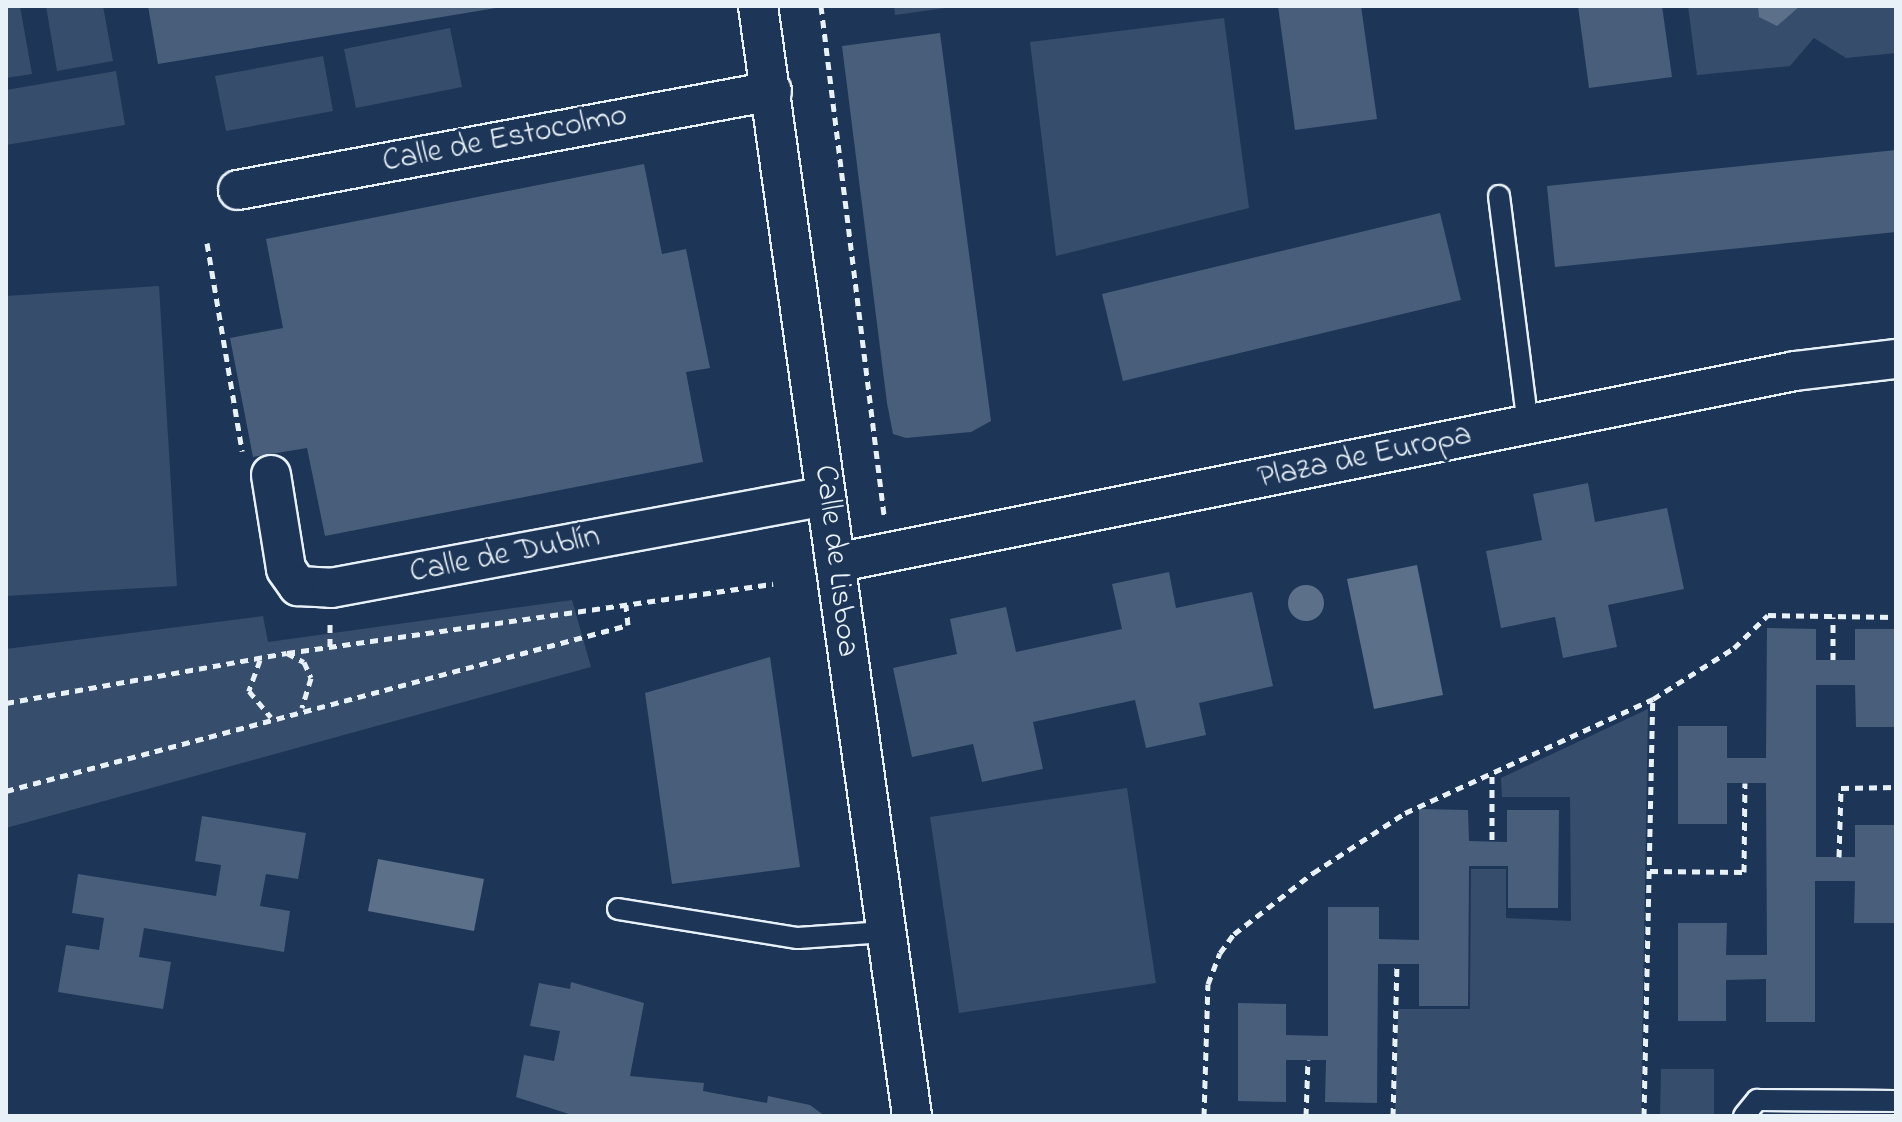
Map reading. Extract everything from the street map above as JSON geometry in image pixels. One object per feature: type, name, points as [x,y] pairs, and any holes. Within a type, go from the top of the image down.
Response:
[{"type":"street","name":"Calle de Lisboa","points":[[758,6],[912,1116]]},
{"type":"street","name":"Calle de Estocolmo","points":[[238,190],[772,91]]},
{"type":"street","name":"Plaza de Europa","points":[[835,563],[1795,371],[1896,359]]},
{"type":"street","name":"Calle de Dublín","points":[[271,475],[286,569],[298,586],[331,588],[826,496]]},
{"type":"lane","points":[[1499,196],[1528,425]]},
{"type":"lane","points":[[618,909],[798,938],[885,932]]},
{"type":"lane","points":[[1744,1116],[1757,1100],[1896,1101]]},
{"type":"path","points":[[821,6],[884,515]]},
{"type":"path","points":[[207,243],[244,462],[252,475],[271,475]]},
{"type":"path","points":[[6,703],[287,653],[773,584]]},
{"type":"path","points":[[6,791],[302,709],[628,625],[626,605]]},
{"type":"path","points":[[1204,1116],[1208,984],[1234,934],[1405,813],[1492,776],[1653,699],[1734,648],[1768,615],[1896,617]]},
{"type":"path","points":[[1833,617],[1833,660]]},
{"type":"path","points":[[287,653],[304,662],[311,678],[312,695],[302,709]]},
{"type":"path","points":[[260,659],[249,691],[272,718]]},
{"type":"path","points":[[1644,1116],[1653,699]]},
{"type":"path","points":[[1492,776],[1492,841]]},
{"type":"path","points":[[1650,871],[1744,872],[1745,783]]},
{"type":"path","points":[[1839,857],[1841,788],[1896,787]]},
{"type":"path","points":[[1393,1116],[1397,964]]},
{"type":"path","points":[[1306,1116],[1308,1060]]},
{"type":"shaded area","points":[[6,6],[20,6],[32,74],[6,78]]},
{"type":"shaded area","points":[[46,6],[103,6],[113,61],[57,71]]},
{"type":"shaded area","points":[[894,6],[960,6],[895,15]]},
{"type":"shaded area","points":[[1688,6],[1896,6],[1896,53],[1846,58],[1814,38],[1790,66],[1697,75]]},
{"type":"shaded area","points":[[1758,6],[1800,6],[1777,26],[1759,17]]},
{"type":"shaded area","points":[[1224,18],[1249,208],[1056,256],[1030,42]]},
{"type":"shaded area","points":[[450,28],[462,87],[356,108],[344,49]]},
{"type":"shaded area","points":[[323,56],[333,111],[226,131],[215,76]]},
{"type":"shaded area","points":[[116,71],[125,125],[6,145],[6,90]]},
{"type":"shaded area","points":[[159,286],[177,586],[6,596],[6,296]]},
{"type":"shaded area","points":[[1417,565],[1443,695],[1374,709],[1347,579]]},
{"type":"shaded area","points":[[1306,585],[1319,590],[1324,603],[1319,616],[1306,621],[1293,616],[1288,603],[1293,590]]},
{"type":"shaded area","points":[[572,600],[591,667],[6,828],[6,649],[263,616],[268,642]]},
{"type":"shaded area","points":[[1648,709],[1641,1116],[1395,1116],[1398,1009],[1470,1009],[1471,869],[1506,869],[1506,918],[1571,921],[1570,797],[1502,797],[1501,778]]},
{"type":"shaded area","points":[[1127,788],[1156,983],[959,1013],[930,817]]},
{"type":"shaded area","points":[[378,859],[484,879],[474,931],[368,911]]},
{"type":"shaded area","points":[[1661,1069],[1714,1069],[1714,1116],[1660,1116]]},
{"type":"building","points":[[148,6],[495,6],[496,8],[158,64]]},
{"type":"building","points":[[1278,6],[1361,6],[1377,119],[1295,130]]},
{"type":"building","points":[[1578,6],[1662,6],[1672,77],[1589,88]]},
{"type":"building","points":[[940,33],[991,421],[971,432],[906,438],[893,434],[887,403],[842,46]]},
{"type":"building","points":[[1896,150],[1896,232],[1555,267],[1547,186]]},
{"type":"building","points":[[644,164],[662,254],[686,249],[710,368],[686,372],[703,462],[325,536],[307,448],[253,457],[230,338],[283,328],[266,239]]},
{"type":"building","points":[[1440,213],[1461,300],[1123,381],[1102,294]]},
{"type":"building","points":[[1588,483],[1595,522],[1667,508],[1684,589],[1608,605],[1617,647],[1563,658],[1555,617],[1501,628],[1486,551],[1542,540],[1533,494]]},
{"type":"building","points":[[1169,572],[1176,608],[1252,592],[1273,686],[1199,703],[1206,735],[1146,748],[1135,700],[1033,722],[1043,769],[982,782],[973,744],[912,757],[893,668],[957,654],[950,619],[1006,607],[1016,652],[1122,629],[1112,584]]},
{"type":"building","points":[[1767,628],[1816,629],[1816,660],[1855,660],[1855,629],[1896,629],[1896,727],[1856,727],[1855,685],[1816,685],[1816,857],[1855,857],[1855,825],[1896,825],[1896,923],[1854,923],[1855,881],[1815,881],[1815,1022],[1766,1022],[1766,979],[1726,980],[1726,1021],[1678,1021],[1678,923],[1727,923],[1726,955],[1767,955],[1766,783],[1727,783],[1727,824],[1678,824],[1678,726],[1727,726],[1727,758],[1766,758]]},
{"type":"building","points":[[770,657],[800,867],[672,884],[645,693]]},
{"type":"building","points":[[1419,809],[1468,810],[1469,841],[1507,842],[1507,810],[1559,810],[1558,908],[1508,908],[1508,866],[1469,866],[1468,1006],[1419,1006],[1419,964],[1378,964],[1377,1103],[1325,1102],[1326,1060],[1286,1060],[1286,1102],[1238,1101],[1238,1003],[1286,1004],[1286,1035],[1328,1036],[1328,907],[1379,907],[1379,939],[1419,940]]},
{"type":"building","points":[[202,816],[306,833],[298,879],[266,874],[260,906],[290,911],[284,952],[144,928],[139,957],[171,962],[163,1009],[58,992],[66,945],[99,950],[104,918],[72,913],[78,874],[216,896],[221,865],[195,861]]},
{"type":"building","points":[[571,982],[644,1003],[630,1076],[704,1083],[703,1091],[767,1103],[768,1096],[810,1105],[825,1116],[575,1116],[516,1097],[524,1055],[554,1061],[560,1031],[530,1026],[539,983],[570,989]]}]
